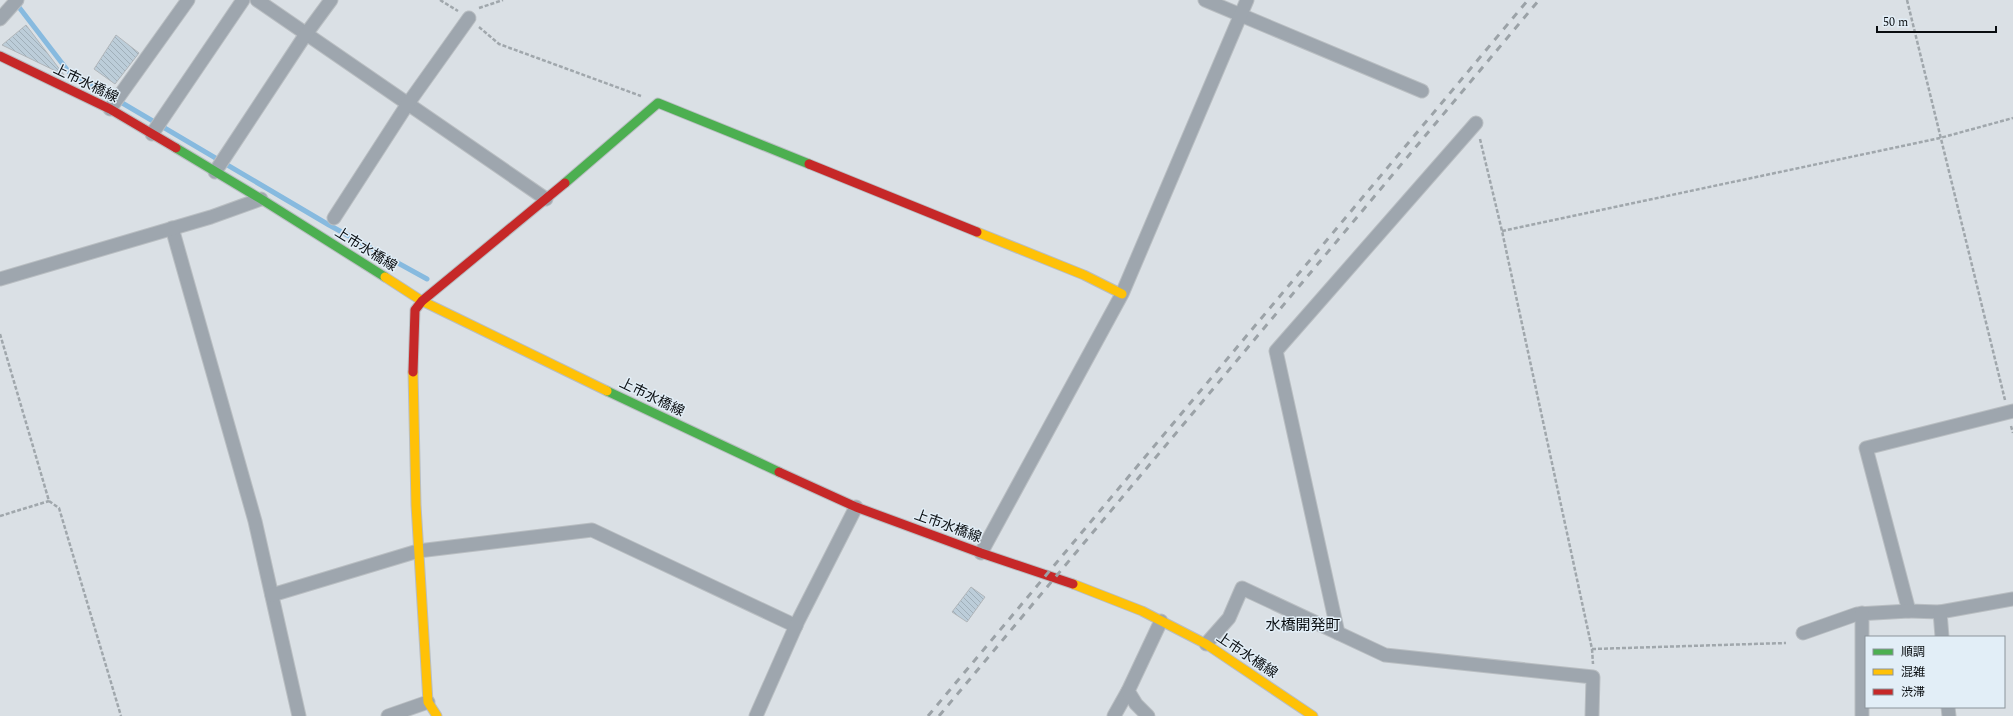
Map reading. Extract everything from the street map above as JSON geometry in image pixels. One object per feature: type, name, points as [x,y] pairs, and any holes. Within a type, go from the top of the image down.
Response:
[{"type":"main road","name":"上市水橋線","points":[[0,56],[110,109],[261,200],[422,300],[688,430],[856,507],[980,553],[1048,574],[1142,611],[1206,644],[1313,716]]},
{"type":"main road","points":[[437,716],[428,702],[418,551],[413,377],[415,310],[422,300],[546,199],[658,103],[1084,275],[1122,294]]},
{"type":"street","points":[[0,19],[17,0]]},
{"type":"street","points":[[110,109],[188,0]]},
{"type":"street","points":[[152,134],[243,0]]},
{"type":"street","points":[[256,0],[546,199]]},
{"type":"street","points":[[215,172],[306,34],[331,0]]},
{"type":"street","points":[[1205,0],[1422,91]]},
{"type":"street","points":[[980,553],[1122,294],[1247,0]]},
{"type":"street","points":[[334,218],[407,105],[470,18]]},
{"type":"street","points":[[1338,633],[1276,351],[1476,123]]},
{"type":"street","points":[[0,279],[261,200]]},
{"type":"street","points":[[172,228],[256,521],[300,716]]},
{"type":"street","points":[[1909,611],[1866,448],[2010,412]]},
{"type":"street","points":[[756,716],[796,626],[856,507]]},
{"type":"street","points":[[272,595],[418,551],[592,530],[796,626]]},
{"type":"street","points":[[1206,644],[1229,618],[1242,588],[1385,654],[1593,677],[1592,716]]},
{"type":"street","points":[[1803,633],[1862,613],[1909,611],[1940,612],[2013,599]]},
{"type":"street","points":[[1940,612],[1942,636]]},
{"type":"street","points":[[1862,613],[1862,716]]},
{"type":"street","points":[[1114,716],[1128,691],[1161,621]]},
{"type":"street","points":[[1128,691],[1136,704],[1148,716]]},
{"type":"street","points":[[388,716],[428,702]]},
{"type":"path","points":[[440,0],[470,18],[499,44],[658,103]]},
{"type":"path","points":[[470,18],[478,8],[504,0]]},
{"type":"path","points":[[1907,0],[1940,138],[2010,412],[2013,433]]},
{"type":"path","points":[[1502,231],[1940,138],[2013,118]]},
{"type":"path","points":[[1476,123],[1502,231],[1592,649],[1593,677]]},
{"type":"path","points":[[0,334],[49,502],[59,508],[121,716]]},
{"type":"path","points":[[0,516],[49,502]]},
{"type":"path","points":[[1592,649],[1786,643]]},
{"type":"building","points":[[26,25],[64,75],[2,45]]},
{"type":"building","points":[[116,35],[139,53],[115,84],[94,69]]},
{"type":"building","points":[[971,587],[985,597],[967,622],[952,612]]},
{"type":"waterway","points":[[15,2],[68,71],[329,225],[427,279]]},
{"type":"railway","points":[[928,716],[1528,0]]},
{"type":"railway","points":[[939,716],[1539,0]]},
{"type":"traffic: fast","points":[[565,183],[658,103],[809,164]]},
{"type":"traffic: fast","points":[[176,148],[261,199],[385,277]]},
{"type":"traffic: fast","points":[[607,391],[779,472]]},
{"type":"traffic: slow","points":[[977,232],[1084,275],[1122,294]]},
{"type":"traffic: slow","points":[[385,277],[422,301],[607,391]]},
{"type":"traffic: slow","points":[[413,372],[416,505],[428,702],[437,716]]},
{"type":"traffic: slow","points":[[1073,584],[1142,611],[1206,644],[1313,716]]},
{"type":"traffic: jam","points":[[0,56],[110,109],[176,148]]},
{"type":"traffic: jam","points":[[809,164],[977,232]]},
{"type":"traffic: jam","points":[[413,372],[415,310],[422,301],[565,183]]},
{"type":"traffic: jam","points":[[779,472],[856,507],[981,553],[1073,584]]},
{"type":"district","name":"水橋開発町","points":[[1303,625]]}]
